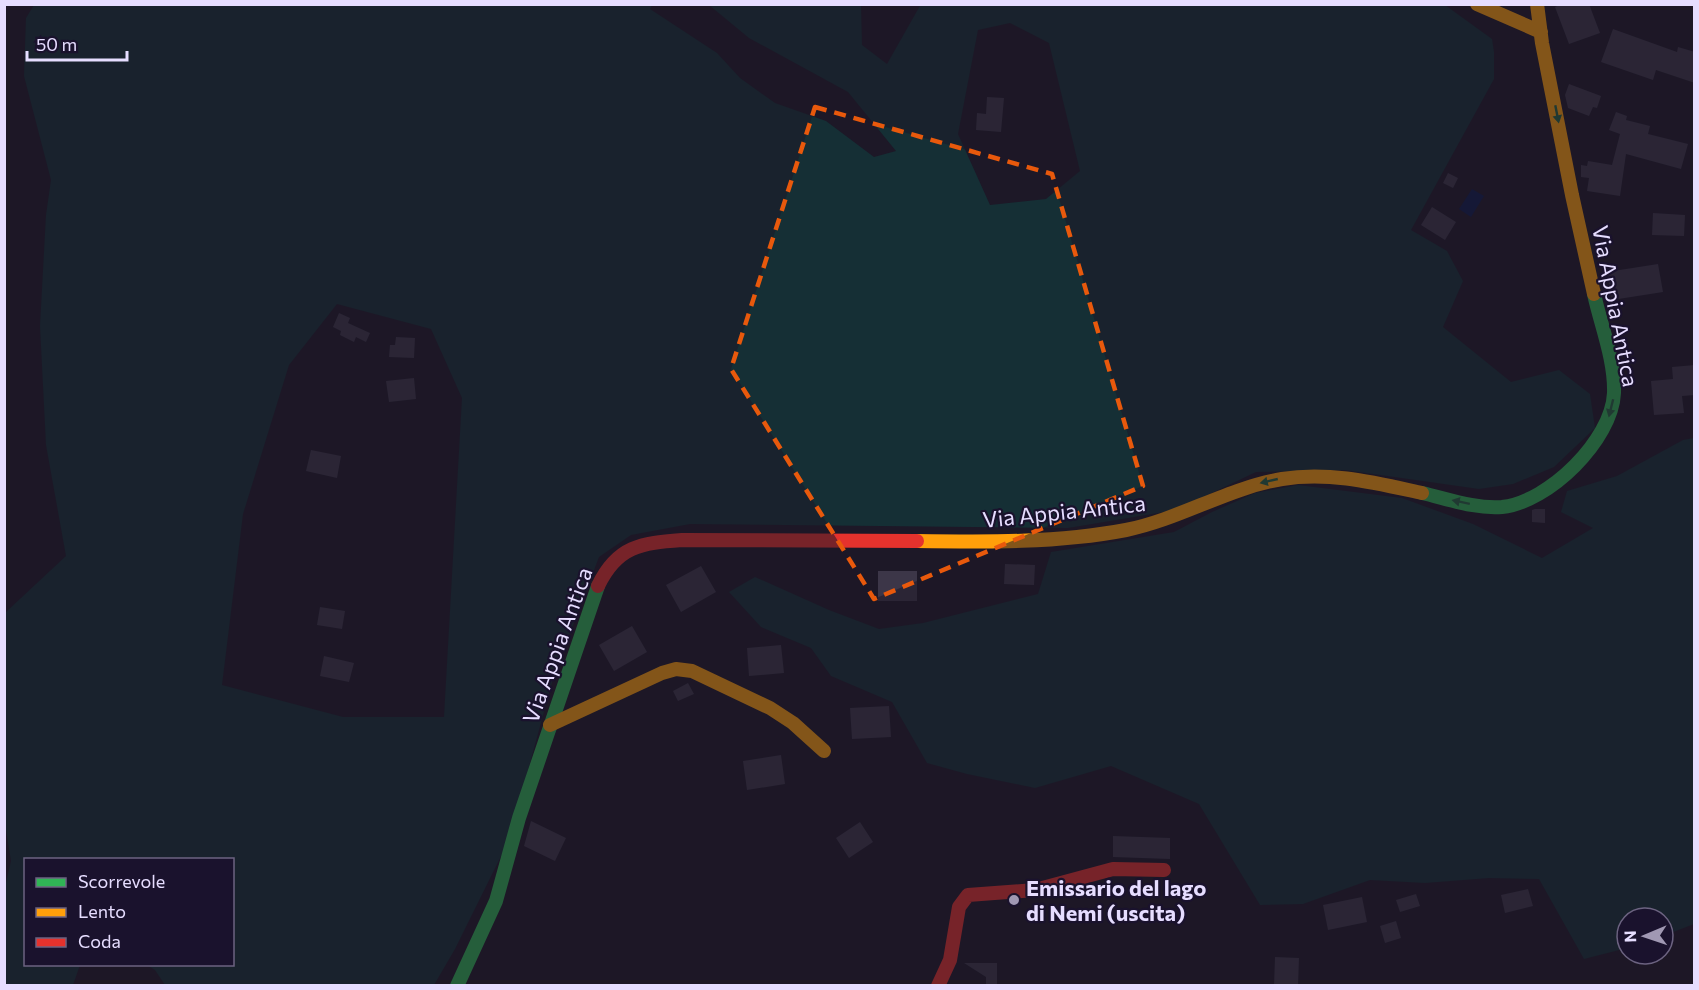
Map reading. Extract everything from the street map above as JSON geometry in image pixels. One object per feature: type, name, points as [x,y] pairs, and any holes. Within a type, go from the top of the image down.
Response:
[{"type":"street","points":[[1477,4],[1541,32]]},
{"type":"street","name":"Via Appia Antica","points":[[457,986],[496,901],[512,839],[589,607],[601,578],[613,560],[624,550],[636,545],[682,540],[941,542],[1069,536],[1150,524],[1189,512],[1248,487],[1302,476],[1324,476],[1357,481],[1493,507],[1514,504],[1537,494],[1563,474],[1596,440],[1610,414],[1614,395],[1611,369],[1580,237],[1537,4]]},
{"type":"street","points":[[550,725],[662,673],[679,669],[696,673],[780,713],[824,752]]},
{"type":"street","points":[[938,986],[952,951],[959,907],[968,895],[979,892],[1013,892],[1043,888],[1113,869],[1164,870]]},
{"type":"highlighted area","points":[[815,107],[1052,174],[1143,486],[874,599],[731,369]]},
{"type":"green space","points":[[921,4],[1445,5],[1492,39],[1494,79],[1411,230],[1447,251],[1463,281],[1443,327],[1511,382],[1559,370],[1590,394],[1595,428],[1554,467],[1513,484],[1479,489],[1345,470],[1256,472],[1176,510],[1068,528],[690,524],[631,535],[599,557],[554,675],[509,840],[455,949],[434,985],[165,985],[155,970],[149,966],[234,966],[234,858],[24,858],[24,966],[80,966],[73,985],[5,986],[4,891],[11,861],[4,818],[6,612],[66,556],[46,445],[40,326],[46,215],[51,180],[24,76],[26,18],[34,5],[652,5],[650,9],[717,53],[740,78],[775,103],[826,121],[874,157],[896,151],[848,92],[749,38],[709,5],[861,5],[862,45],[887,64]],"holes":[[[1010,23],[1049,43],[1080,171],[1046,199],[990,205],[958,134],[978,30]],[[337,304],[431,329],[462,398],[444,717],[343,717],[222,685],[243,514],[289,365]]]},
{"type":"green space","points":[[1694,438],[1694,924],[1675,931],[1675,906],[1615,906],[1615,951],[1584,959],[1539,879],[1489,878],[1425,883],[1370,880],[1303,904],[1260,905],[1199,804],[1111,766],[1035,788],[927,763],[892,702],[831,676],[811,648],[761,627],[729,592],[755,577],[829,610],[879,629],[923,623],[1038,594],[1051,552],[1174,532],[1255,493],[1298,485],[1402,498],[1473,524],[1542,558],[1593,528],[1561,512],[1567,491],[1617,476],[1683,440]]},
{"type":"water","points":[[1472,189],[1484,196],[1471,217],[1459,209]]},
{"type":"building","points":[[1562,4],[1589,4],[1600,33],[1569,44],[1555,7]]},
{"type":"building","points":[[1613,29],[1677,52],[1678,47],[1695,52],[1695,83],[1656,70],[1653,80],[1601,62]]},
{"type":"building","points":[[1569,84],[1601,96],[1597,108],[1593,107],[1589,116],[1568,108],[1565,95]]},
{"type":"building","points":[[987,97],[1004,98],[1001,132],[976,130],[977,113],[986,114]]},
{"type":"building","points":[[1616,112],[1627,116],[1626,120],[1650,126],[1648,134],[1688,144],[1681,169],[1626,154],[1620,196],[1587,191],[1589,178],[1581,177],[1581,165],[1587,166],[1588,161],[1612,165],[1620,134],[1609,130]]},
{"type":"building","points":[[1448,173],[1458,178],[1453,188],[1443,183]]},
{"type":"building","points":[[1432,207],[1456,222],[1445,240],[1421,225]]},
{"type":"building","points":[[1653,213],[1685,215],[1684,236],[1652,235]]},
{"type":"building","points":[[1658,264],[1663,292],[1612,300],[1607,272]]},
{"type":"building","points":[[339,313],[350,318],[348,323],[370,333],[366,342],[356,337],[354,342],[340,335],[341,331],[333,327]]},
{"type":"building","points":[[396,337],[415,338],[414,358],[389,357],[390,345],[395,345]]},
{"type":"building","points":[[1695,365],[1695,395],[1682,396],[1684,413],[1654,415],[1651,381],[1673,379],[1672,367]]},
{"type":"building","points":[[414,378],[416,399],[389,402],[386,381]]},
{"type":"building","points":[[311,450],[341,456],[337,478],[306,471]]},
{"type":"building","points":[[1545,509],[1545,523],[1532,522],[1532,510]]},
{"type":"building","points":[[1005,564],[1035,565],[1034,585],[1004,584]]},
{"type":"building","points":[[701,566],[716,592],[681,612],[666,585]]},
{"type":"building","points":[[878,571],[917,571],[917,601],[878,601]]},
{"type":"building","points":[[320,607],[345,611],[342,629],[317,625]]},
{"type":"building","points":[[632,626],[647,652],[614,671],[599,645]]},
{"type":"building","points":[[781,645],[784,673],[749,676],[747,648]]},
{"type":"building","points":[[324,656],[354,663],[349,682],[320,676]]},
{"type":"building","points":[[688,683],[694,694],[678,701],[673,691]]},
{"type":"building","points":[[889,706],[891,737],[852,739],[850,708]]},
{"type":"building","points":[[781,755],[785,784],[747,790],[743,761]]},
{"type":"building","points":[[531,821],[566,838],[555,861],[524,846]]},
{"type":"building","points":[[860,822],[873,842],[849,858],[836,838]]},
{"type":"building","points":[[1113,836],[1170,838],[1170,859],[1113,857]]},
{"type":"building","points":[[1528,889],[1533,906],[1505,913],[1501,895]]},
{"type":"building","points":[[1416,894],[1420,906],[1400,912],[1396,900]]},
{"type":"building","points":[[1362,897],[1367,922],[1328,930],[1323,905]]},
{"type":"building","points":[[1396,921],[1401,938],[1385,943],[1380,926]]},
{"type":"building","points":[[1275,957],[1299,958],[1298,986],[1274,986]]},
{"type":"building","points":[[964,963],[997,963],[997,986],[986,986],[986,977]]},
{"type":"traffic: fast","points":[[1422,493],[1462,503],[1502,507],[1520,503],[1539,494],[1575,466],[1602,430],[1611,411],[1614,393],[1610,356],[1594,294]]},
{"type":"traffic: fast","points":[[457,986],[496,901],[519,818],[598,586]]},
{"type":"traffic: slow","points":[[1477,4],[1541,32]]},
{"type":"traffic: slow","points":[[1537,4],[1542,43],[1594,294]]},
{"type":"traffic: slow","points":[[917,541],[1048,539],[1126,530],[1166,519],[1242,489],[1262,483],[1300,477],[1352,479],[1422,493]]},
{"type":"traffic: slow","points":[[550,725],[662,673],[676,669],[692,671],[770,708],[793,723],[824,751]]},
{"type":"traffic: jam","points":[[598,586],[613,562],[622,555],[642,545],[654,543],[682,540],[917,541]]},
{"type":"traffic: jam","points":[[938,986],[950,960],[959,907],[968,895],[1035,890],[1113,869],[1164,870]]},
{"type":"place","name":"Emissario del lago di Nemi (uscita)","points":[[1014,900]]}]
